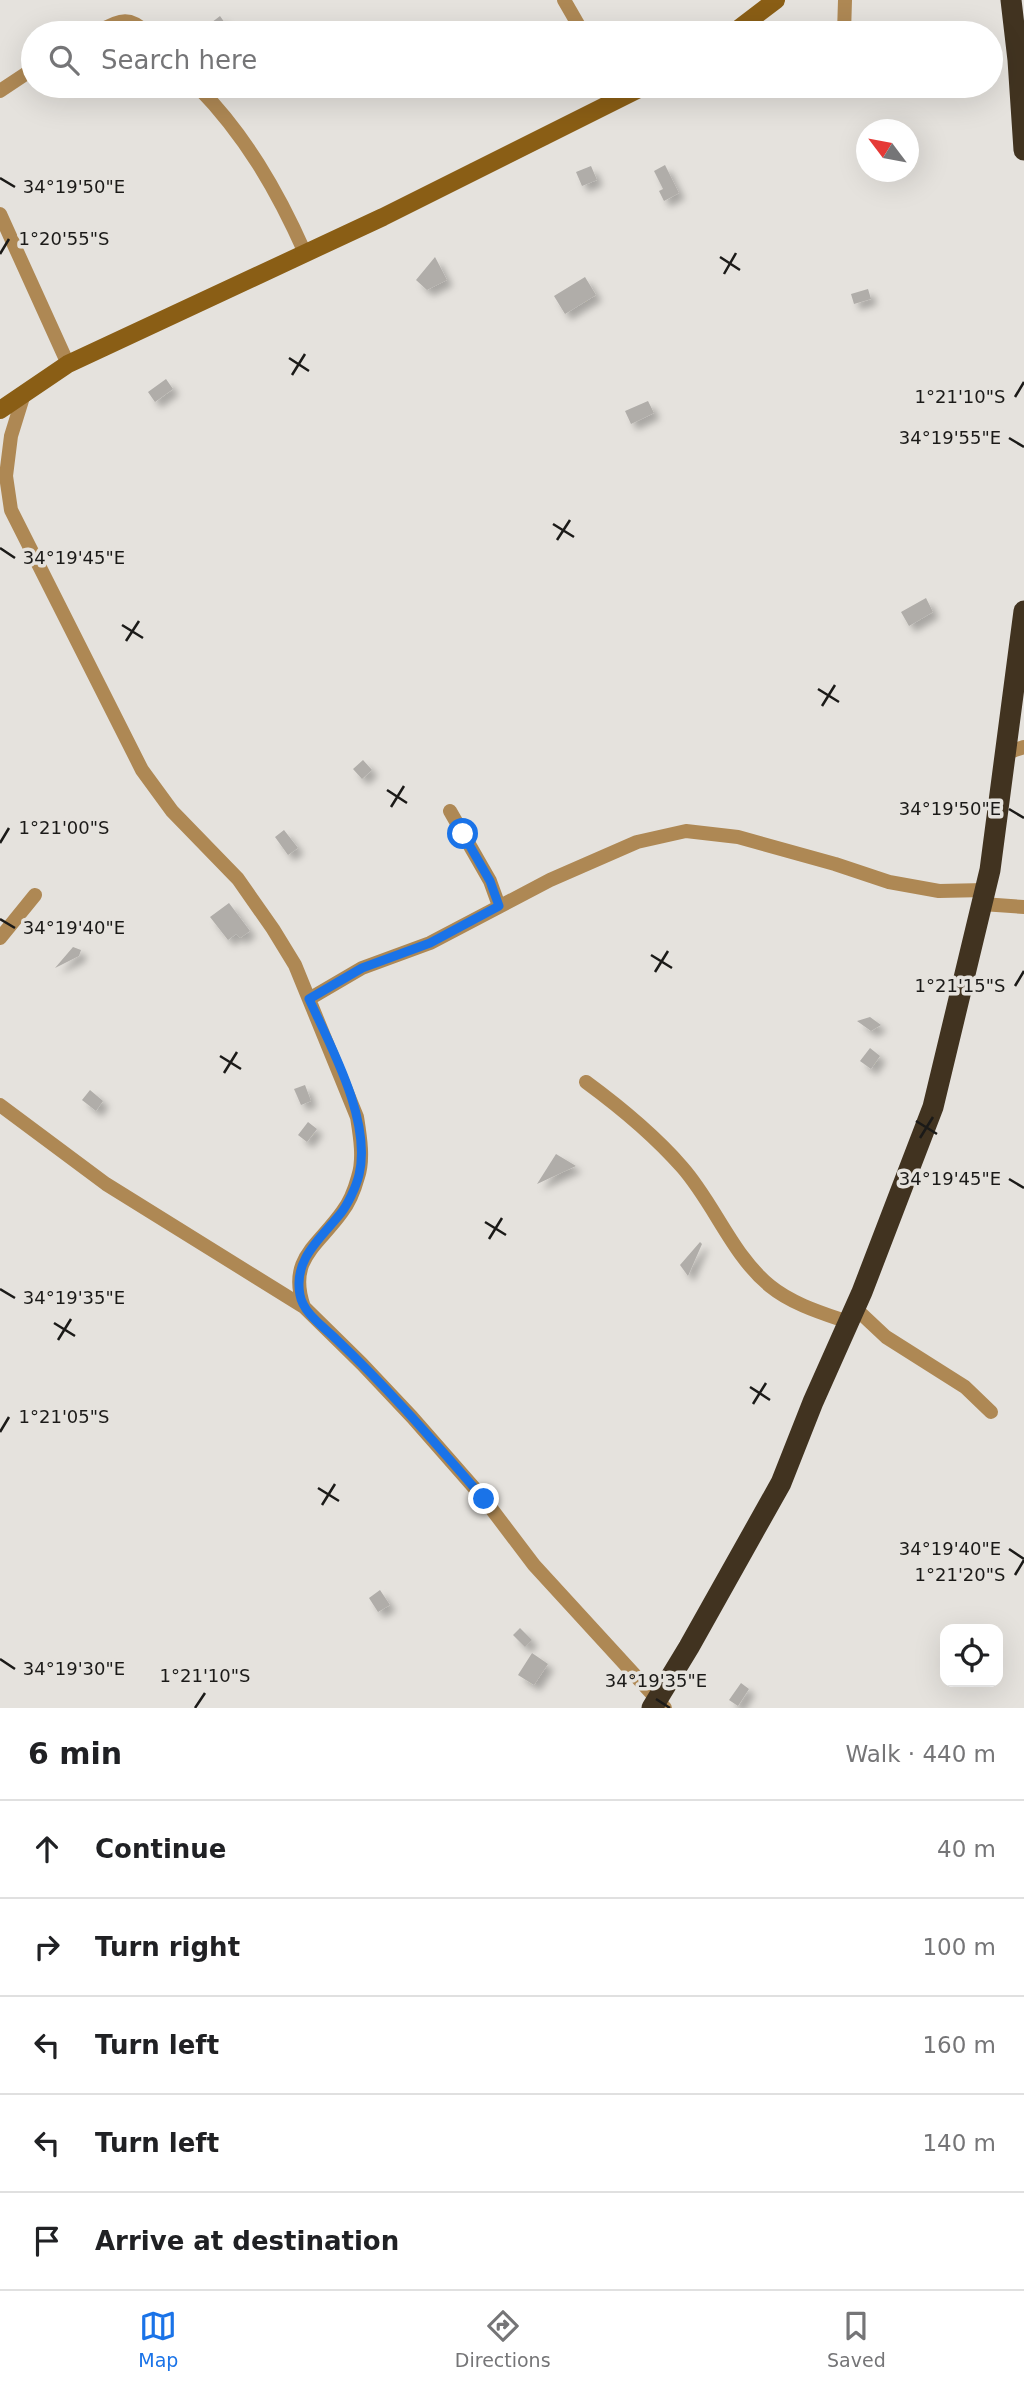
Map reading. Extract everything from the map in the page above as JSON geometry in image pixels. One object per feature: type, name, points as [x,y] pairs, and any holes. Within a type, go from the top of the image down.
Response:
[{"type":"highway","points":[[1011,0],[1024,138]]},
{"type":"highway","points":[[658,1705],[781,1483],[933,1107],[984,897],[1015,750],[1024,611]]},
{"type":"street","points":[[564,0],[576,21]]},
{"type":"street","points":[[749,21],[776,0]]},
{"type":"street","points":[[844,21],[845,0]]},
{"type":"street","points":[[0,91],[21,77]]},
{"type":"street","points":[[208,98],[236,129],[258,160],[287,212],[305,253]]},
{"type":"street","points":[[0,410],[68,364],[383,217],[606,98]]},
{"type":"street","points":[[0,214],[68,364]]},
{"type":"street","points":[[24,394],[11,436],[6,476],[11,510],[142,770],[172,811],[238,879],[289,956],[357,1117],[361,1144],[359,1175],[343,1211],[312,1245],[303,1263],[299,1294],[304,1307]]},
{"type":"street","points":[[450,811],[490,881],[499,906]]},
{"type":"street","points":[[309,999],[362,968],[430,943],[550,880],[637,842],[685,831],[738,837],[889,882],[984,897],[1024,907]]},
{"type":"street","points":[[0,938],[36,895]]},
{"type":"street","points":[[586,1082],[632,1119],[682,1167],[704,1195],[742,1254],[772,1288],[816,1311],[851,1314],[965,1387],[991,1412]]},
{"type":"street","points":[[0,1105],[106,1184],[304,1307],[412,1417],[484,1499],[534,1565],[658,1705]]},
{"type":"building","points":[[665,165],[679,193],[664,201],[659,191],[663,189],[654,171]]},
{"type":"building","points":[[591,166],[597,180],[582,186],[576,172]]},
{"type":"building","points":[[435,257],[447,280],[427,290],[416,280]]},
{"type":"building","points":[[585,277],[596,295],[565,314],[554,296]]},
{"type":"building","points":[[868,289],[871,299],[854,304],[851,294]]},
{"type":"building","points":[[166,379],[173,389],[155,402],[148,392]]},
{"type":"building","points":[[648,401],[654,413],[631,424],[625,411]]},
{"type":"building","points":[[926,598],[933,612],[909,626],[901,612]]},
{"type":"building","points":[[363,760],[372,770],[362,779],[353,769]]},
{"type":"building","points":[[284,830],[298,848],[288,855],[275,837]]},
{"type":"building","points":[[229,903],[250,931],[240,938],[236,934],[228,940],[210,917]]},
{"type":"building","points":[[73,947],[81,950],[79,956],[55,968]]},
{"type":"building","points":[[870,1017],[881,1025],[871,1031],[857,1021]]},
{"type":"building","points":[[870,1048],[880,1056],[871,1069],[860,1061]]},
{"type":"building","points":[[305,1085],[311,1101],[301,1105],[294,1089]]},
{"type":"building","points":[[90,1090],[103,1101],[96,1111],[82,1100]]},
{"type":"building","points":[[308,1122],[317,1129],[307,1142],[298,1135]]},
{"type":"building","points":[[556,1154],[576,1166],[537,1184]]},
{"type":"building","points":[[700,1242],[702,1244],[688,1276],[680,1265]]},
{"type":"building","points":[[380,1590],[390,1605],[378,1612],[369,1598]]},
{"type":"building","points":[[520,1628],[532,1640],[525,1647],[513,1635]]},
{"type":"building","points":[[532,1653],[548,1664],[534,1685],[518,1675]]},
{"type":"building","points":[[741,1683],[749,1689],[738,1706],[729,1700]]},
{"type":"route","points":[[463,834],[490,881],[499,906],[430,943],[362,968],[309,999],[357,1117],[361,1144],[359,1175],[343,1211],[312,1245],[303,1263],[299,1294],[304,1307],[412,1417],[484,1499]]}]
